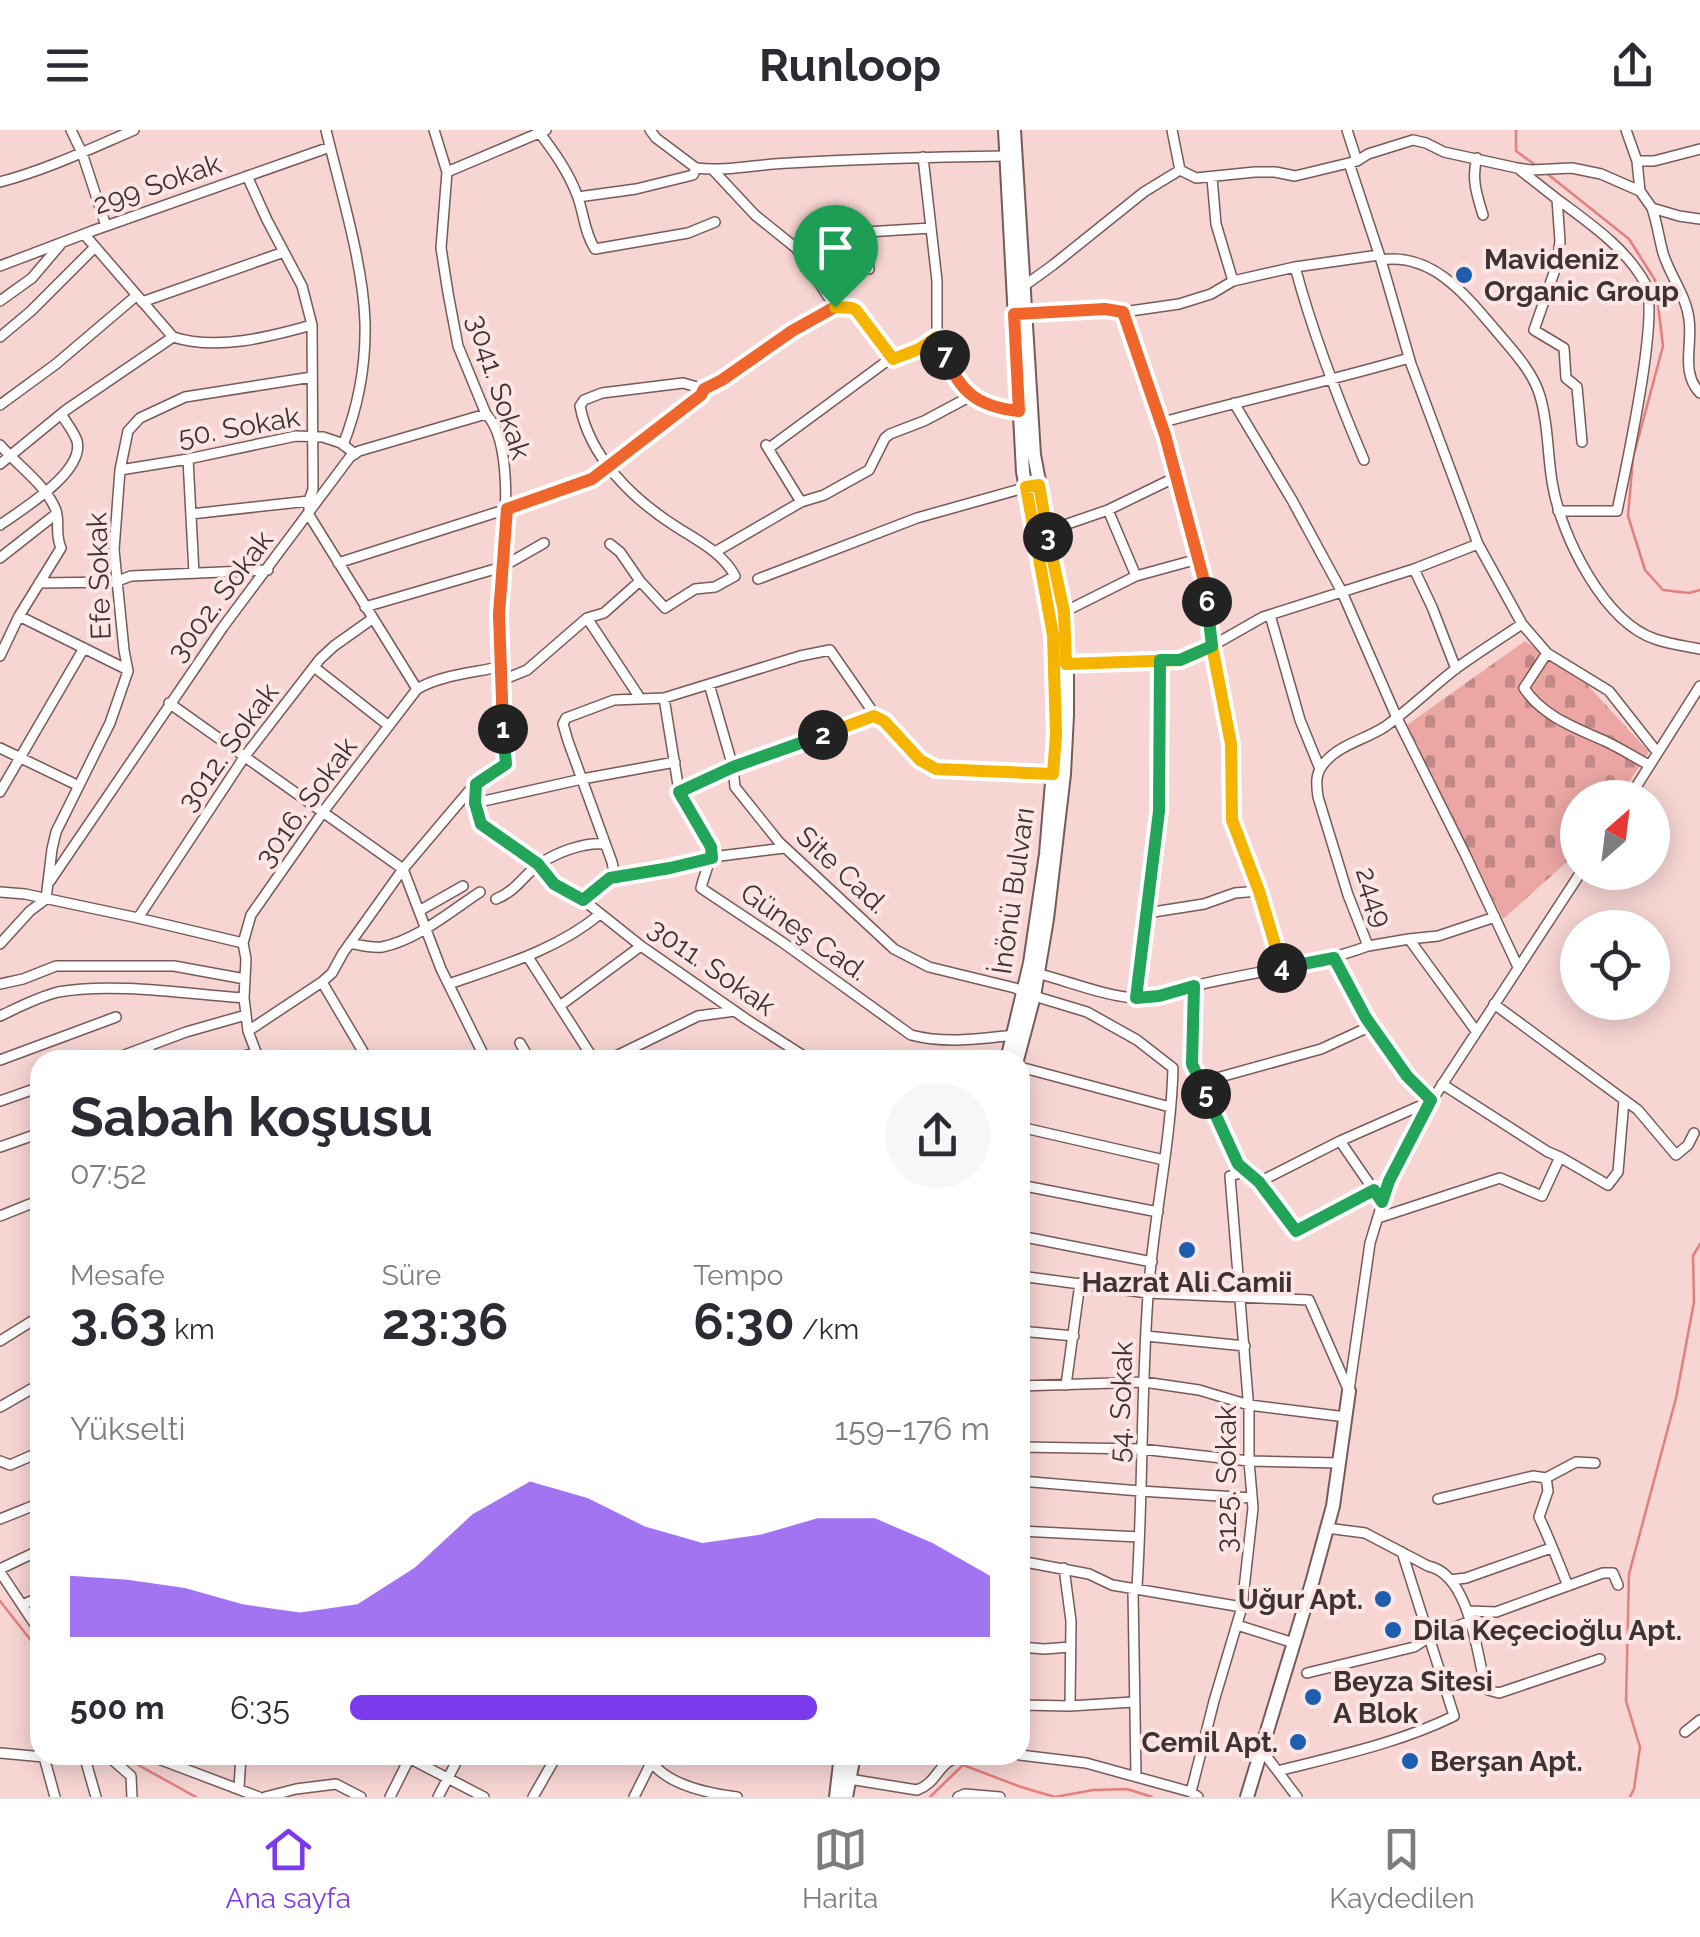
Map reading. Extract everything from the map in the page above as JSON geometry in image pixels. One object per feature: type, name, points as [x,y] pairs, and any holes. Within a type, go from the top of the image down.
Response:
[{"type":"main road","name":"İnönü Bulvarı","points":[[1005,130],[1034,455],[1033,486],[1064,612],[1068,714],[1048,919],[1033,972]]},
{"type":"main road","name":"İnönü Bulvarı","points":[[1010,1050],[1033,972],[1056,735],[1053,635],[1019,411],[1024,286],[1014,130]]},
{"type":"main road","points":[[1019,1050],[1029,994]]},
{"type":"main road","points":[[1247,1797],[1333,1506],[1349,1391]]},
{"type":"main road","points":[[836,1797],[840,1765]]},
{"type":"main road","points":[[846,1797],[852,1765]]},
{"type":"street","points":[[71,130],[106,226]]},
{"type":"street","points":[[0,182],[134,130]]},
{"type":"street","points":[[326,130],[355,258],[365,323],[354,419],[343,445]]},
{"type":"street","name":"3041. Sokak","points":[[248,1031],[332,973],[350,942],[404,870],[476,784],[506,764],[499,668],[507,509],[502,452],[492,420],[458,346],[441,248],[448,172],[434,130]]},
{"type":"street","points":[[650,130],[696,168],[713,170],[758,164],[1006,156]]},
{"type":"street","points":[[1172,130],[1180,170]]},
{"type":"street","points":[[1347,130],[1409,358],[1478,544],[1522,624],[1547,653],[1609,691],[1657,752]]},
{"type":"street","points":[[1626,130],[1637,161],[1640,191],[1652,208],[1664,255],[1689,318],[1687,370],[1700,393]]},
{"type":"street","points":[[448,172],[542,131],[578,197],[595,249],[688,233],[715,222]]},
{"type":"street","points":[[1180,170],[1196,178],[1255,172],[1295,176],[1353,162],[1412,140],[1444,152],[1517,168],[1572,168],[1600,174],[1640,191]]},
{"type":"street","name":"299 Sokak","points":[[0,266],[330,147]]},
{"type":"street","points":[[1637,161],[1654,161],[1700,149]]},
{"type":"street","points":[[923,157],[937,282],[937,337],[952,374],[971,396],[998,409],[1019,411]]},
{"type":"street","points":[[1476,158],[1474,188],[1483,216]]},
{"type":"street","points":[[578,197],[693,175],[696,168]]},
{"type":"street","points":[[1517,168],[1603,234],[1630,261],[1648,287],[1650,308],[1634,431],[1617,511],[1558,511]]},
{"type":"street","points":[[713,170],[755,215],[796,248],[835,307]]},
{"type":"street","points":[[1024,286],[1144,192],[1180,170]]},
{"type":"street","points":[[247,176],[302,286],[312,325],[313,489],[309,515],[417,690],[440,680],[499,668]]},
{"type":"street","points":[[1212,178],[1216,224],[1233,281]]},
{"type":"street","points":[[1557,199],[1557,264],[1534,330],[1564,348],[1566,378],[1577,387],[1582,442]]},
{"type":"street","points":[[1652,208],[1700,219]]},
{"type":"street","points":[[869,268],[866,232],[931,228]]},
{"type":"street","points":[[84,234],[173,337],[193,343],[272,336],[312,325]]},
{"type":"street","points":[[0,301],[32,278],[62,243]]},
{"type":"street","points":[[0,337],[95,247]]},
{"type":"street","points":[[0,405],[139,299],[284,252]]},
{"type":"street","points":[[1020,313],[1105,309],[1123,312],[1179,304],[1211,294],[1233,281],[1295,267],[1380,258],[1410,261],[1453,283],[1471,299],[1520,359],[1540,396],[1558,511],[1592,584],[1626,623],[1654,639],[1700,649]]},
{"type":"street","points":[[1295,267],[1330,381],[1364,460]]},
{"type":"street","points":[[338,563],[592,479],[704,389],[835,307],[856,310],[893,359]]},
{"type":"street","points":[[1123,312],[1160,423],[1203,577],[1231,744],[1232,820],[1282,968]]},
{"type":"street","points":[[0,464],[61,414],[173,337]]},
{"type":"street","points":[[801,502],[768,447],[887,361],[919,349],[937,337]]},
{"type":"street","points":[[1160,423],[1409,358]]},
{"type":"street","name":"Efe Sokak","points":[[46,899],[56,832],[110,723],[128,671],[114,550],[120,470],[128,431],[155,410],[199,394],[312,377]]},
{"type":"street","points":[[610,544],[665,608],[695,589],[715,587],[734,576],[726,560],[643,505],[608,466],[583,422],[580,406],[584,400],[602,393],[683,382],[704,389]]},
{"type":"street","points":[[715,552],[801,502],[824,495],[869,470],[885,438],[893,432],[924,421],[971,396]]},
{"type":"street","points":[[1234,403],[1342,592],[1397,718],[1518,967]]},
{"type":"street","points":[[0,525],[70,469],[77,442],[61,414]]},
{"type":"street","points":[[356,454],[486,414]]},
{"type":"street","name":"50. Sokak","points":[[120,470],[296,436],[322,436],[356,454]]},
{"type":"street","points":[[0,445],[45,492],[58,512],[56,536],[61,548],[18,616],[0,655]]},
{"type":"street","name":"3002. Sokak","points":[[49,882],[169,703],[356,454]]},
{"type":"street","points":[[188,459],[194,573]]},
{"type":"street","points":[[1047,531],[1108,510],[1176,477]]},
{"type":"street","points":[[758,579],[917,518],[1033,486]]},
{"type":"street","points":[[192,514],[309,500]]},
{"type":"street","points":[[1108,510],[1136,576]]},
{"type":"street","points":[[0,558],[58,512]]},
{"type":"street","points":[[364,606],[502,568],[544,544]]},
{"type":"street","points":[[1066,664],[1180,660],[1270,615],[1478,544]]},
{"type":"street","points":[[1064,612],[1136,576],[1198,559]]},
{"type":"street","points":[[1414,569],[1456,669]]},
{"type":"street","points":[[40,583],[268,570]]},
{"type":"street","points":[[500,681],[527,670],[587,618],[604,613],[640,582]]},
{"type":"street","name":"2449","points":[[1033,972],[1136,998],[1334,958],[1368,946],[1318,796],[1316,780],[1320,769],[1300,720],[1270,615]]},
{"type":"street","points":[[18,616],[128,671]]},
{"type":"street","points":[[587,618],[638,699]]},
{"type":"street","name":"3012. Sokak","points":[[138,918],[246,756],[314,667],[334,646],[372,619]]},
{"type":"street","points":[[1320,769],[1327,759],[1373,735],[1456,669],[1522,624]]},
{"type":"street","points":[[0,792],[84,648]]},
{"type":"street","points":[[583,900],[614,872],[563,724],[566,718],[614,700],[664,698],[830,650],[874,716],[884,721],[920,760],[936,769],[1053,774]]},
{"type":"street","points":[[1547,653],[1524,688],[1528,694],[1561,720],[1649,765]]},
{"type":"street","points":[[1136,998],[1159,811],[1160,660]]},
{"type":"street","points":[[314,667],[389,726]]},
{"type":"street","name":"Site Cad.","points":[[709,684],[735,787],[784,848],[894,949],[929,967],[1029,994]]},
{"type":"street","points":[[1639,780],[1700,686]]},
{"type":"street","name":"3016. Sokak","points":[[255,1050],[244,998],[243,943],[251,916],[417,690]]},
{"type":"street","name":"Güneş Cad.","points":[[664,698],[679,792],[711,847],[712,858],[701,888],[911,1035],[960,1042],[1014,1035]]},
{"type":"street","points":[[169,703],[404,870],[441,968],[481,1050]]},
{"type":"street","points":[[679,792],[733,767],[874,716]]},
{"type":"street","points":[[0,748],[79,786]]},
{"type":"street","points":[[476,784],[475,803],[675,762]]},
{"type":"street","name":"3011. Sokak","points":[[475,803],[481,824],[538,864],[554,884],[583,900],[642,946],[795,1050]]},
{"type":"street","points":[[496,900],[519,886],[538,864],[578,846],[604,844]]},
{"type":"street","points":[[610,878],[784,848]]},
{"type":"street","points":[[420,912],[463,886]]},
{"type":"street","points":[[1349,1391],[1370,1243],[1389,1181],[1431,1100],[1569,890]]},
{"type":"street","points":[[1147,914],[1259,891]]},
{"type":"street","points":[[0,892],[243,943]]},
{"type":"street","points":[[350,942],[368,947],[406,938],[480,892]]},
{"type":"street","points":[[0,944],[46,899]]},
{"type":"street","points":[[449,984],[528,957],[600,914]]},
{"type":"street","points":[[1368,946],[1438,936],[1495,917]]},
{"type":"street","points":[[1409,939],[1476,1032]]},
{"type":"street","points":[[561,1005],[642,946]]},
{"type":"street","points":[[528,957],[588,1050]]},
{"type":"street","points":[[1334,958],[1371,1026],[1407,1076],[1431,1100]]},
{"type":"street","points":[[0,984],[56,966],[174,966],[245,979]]},
{"type":"street","points":[[322,982],[362,1050]]},
{"type":"street","points":[[1194,986],[1192,1064],[1238,1164],[1259,1182],[1296,1231],[1374,1190]]},
{"type":"street","points":[[0,1016],[41,997],[77,990],[244,998]]},
{"type":"street","points":[[1029,994],[1087,1012],[1137,1040],[1173,1068],[1192,1064]]},
{"type":"street","points":[[1494,1004],[1638,1110],[1676,1155],[1688,1145],[1694,1132]]},
{"type":"street","points":[[628,1050],[698,1016],[735,1011]]},
{"type":"street","points":[[138,1050],[246,1015]]},
{"type":"street","points":[[0,1060],[116,1017]]},
{"type":"street","points":[[1198,1078],[1213,1080],[1321,1049],[1371,1026]]},
{"type":"street","points":[[520,1044],[524,1050]]},
{"type":"street","points":[[148,1046],[149,1050]]},
{"type":"street","name":"54. Sokak","points":[[1136,1776],[1133,1590],[1139,1537],[1148,1293],[1173,1068]]},
{"type":"street","points":[[1030,1070],[1170,1107]]},
{"type":"street","points":[[1442,1084],[1608,1185],[1618,1172],[1624,1100]]},
{"type":"street","points":[[0,1101],[30,1090]]},
{"type":"street","points":[[1259,1182],[1431,1100]]},
{"type":"street","points":[[1030,1129],[1164,1160]]},
{"type":"street","points":[[0,1147],[30,1136]]},
{"type":"street","points":[[1340,1141],[1382,1202]]},
{"type":"street","points":[[1378,1218],[1500,1178],[1542,1196],[1560,1156]]},
{"type":"street","name":"3125. Sokak","points":[[1195,1794],[1214,1701],[1242,1607],[1252,1530],[1249,1405],[1230,1176],[1246,1171]]},
{"type":"street","points":[[1030,1187],[1158,1212]]},
{"type":"street","points":[[0,1216],[30,1204]]},
{"type":"street","points":[[1030,1238],[1152,1262]]},
{"type":"street","points":[[1030,1277],[1148,1293],[1309,1300],[1349,1391]]},
{"type":"street","points":[[1066,1385],[1080,1283]]},
{"type":"street","points":[[0,1341],[30,1322]]},
{"type":"street","points":[[1030,1332],[1074,1336]]},
{"type":"street","points":[[1146,1336],[1244,1346]]},
{"type":"street","points":[[1030,1386],[1144,1382],[1199,1390],[1249,1405],[1346,1417]]},
{"type":"street","points":[[0,1407],[30,1390]]},
{"type":"street","points":[[1030,1447],[1141,1450],[1249,1461],[1339,1464]]},
{"type":"street","points":[[0,1461],[10,1465],[30,1456]]},
{"type":"street","points":[[1438,1499],[1533,1476],[1546,1478],[1576,1462],[1594,1463]]},
{"type":"street","points":[[1546,1478],[1548,1491],[1538,1517],[1568,1586]]},
{"type":"street","points":[[1030,1481],[1252,1498]]},
{"type":"street","points":[[0,1520],[30,1507]]},
{"type":"street","points":[[1327,1528],[1365,1534],[1438,1568],[1450,1580],[1469,1616],[1488,1690],[1499,1693],[1600,1659]]},
{"type":"street","points":[[1030,1532],[1139,1537]]},
{"type":"street","points":[[1450,1580],[1551,1548]]},
{"type":"street","points":[[1278,1771],[1378,1745],[1454,1716],[1402,1552]]},
{"type":"street","points":[[30,1555],[0,1571],[30,1617]]},
{"type":"street","points":[[1030,1563],[1089,1574],[1112,1585],[1242,1607]]},
{"type":"street","points":[[1064,1568],[1071,1620],[1070,1706]]},
{"type":"street","points":[[1307,1673],[1414,1648],[1469,1616],[1496,1612],[1603,1572],[1612,1573],[1618,1585]]},
{"type":"street","points":[[22,1605],[30,1602]]},
{"type":"street","points":[[1238,1624],[1294,1643]]},
{"type":"street","points":[[1030,1647],[1070,1647]]},
{"type":"street","points":[[1030,1705],[1133,1702]]},
{"type":"street","points":[[1686,1732],[1700,1720]]},
{"type":"street","points":[[1261,1749],[1297,1797]]},
{"type":"street","points":[[0,1752],[30,1755]]},
{"type":"street","points":[[1030,1756],[1086,1763],[1195,1794]]},
{"type":"street","points":[[49,1765],[54,1797]]},
{"type":"street","points":[[87,1765],[96,1797]]},
{"type":"street","points":[[118,1765],[131,1776],[132,1797]]},
{"type":"street","points":[[176,1765],[262,1797],[336,1784],[361,1797]]},
{"type":"street","points":[[238,1788],[240,1765]]},
{"type":"street","points":[[390,1797],[404,1765]]},
{"type":"street","points":[[424,1765],[484,1797]]},
{"type":"street","points":[[438,1797],[455,1765]]},
{"type":"street","points":[[534,1797],[552,1765]]},
{"type":"street","points":[[634,1797],[646,1765]]},
{"type":"street","points":[[656,1765],[683,1783],[737,1797]]},
{"type":"street","points":[[849,1779],[917,1790],[927,1786],[942,1765]]},
{"type":"street","points":[[958,1797],[1000,1797]]},
{"type":"green space","points":[[1525,641],[1582,679],[1649,752],[1630,780],[1560,780],[1560,868],[1503,919],[1407,725]]},
{"type":"waterway","points":[[1516,130],[1516,151],[1538,167]]},
{"type":"waterway","points":[[1545,172],[1629,239],[1655,280],[1663,346],[1633,458],[1628,516],[1645,570],[1663,590],[1700,590]]},
{"type":"waterway","points":[[1630,1797],[1640,1747],[1626,1701],[1629,1574],[1676,1398],[1694,1302],[1693,1256],[1700,1244]]},
{"type":"waterway","points":[[0,1601],[30,1639]]},
{"type":"waterway","points":[[139,1765],[196,1797]]},
{"type":"waterway","points":[[930,1797],[963,1765],[1055,1797],[1127,1789],[1152,1797]]},
{"type":"place","name":"Mavideniz Organic Group","points":[[1464,275]]},
{"type":"place","name":"Hazrat Ali Camii","points":[[1187,1250]]},
{"type":"place","name":"Uğur Apt.","points":[[1383,1599]]},
{"type":"place","name":"Dila Keçecioğlu Apt.","points":[[1393,1630]]},
{"type":"place","name":"Beyza Sitesi A Blok","points":[[1313,1697]]},
{"type":"place","name":"Cemil Apt.","points":[[1298,1742]]},
{"type":"place","name":"Berşan Apt.","points":[[1410,1761]]},
{"type":"route","points":[[835,307],[704,389],[592,479],[507,509],[499,614],[506,764],[476,784],[475,803],[481,824],[538,864],[554,884],[583,900],[610,878],[712,858],[711,847],[679,792],[733,767],[874,716],[884,721],[920,760],[936,769],[1053,774],[1053,635],[1026,487],[1039,485],[1064,612],[1066,664],[1180,660],[1212,646],[1231,744],[1232,820],[1282,968],[1334,958],[1366,1018],[1407,1076],[1431,1100],[1382,1202],[1374,1190],[1296,1231],[1259,1182],[1238,1164],[1192,1064],[1194,986],[1136,998],[1159,811],[1162,691],[1160,660],[1180,660],[1212,646],[1203,577],[1165,435],[1123,312],[1105,309],[1014,314],[1019,411],[998,409],[971,396],[952,374],[937,337],[893,359],[856,310],[835,307]]}]
